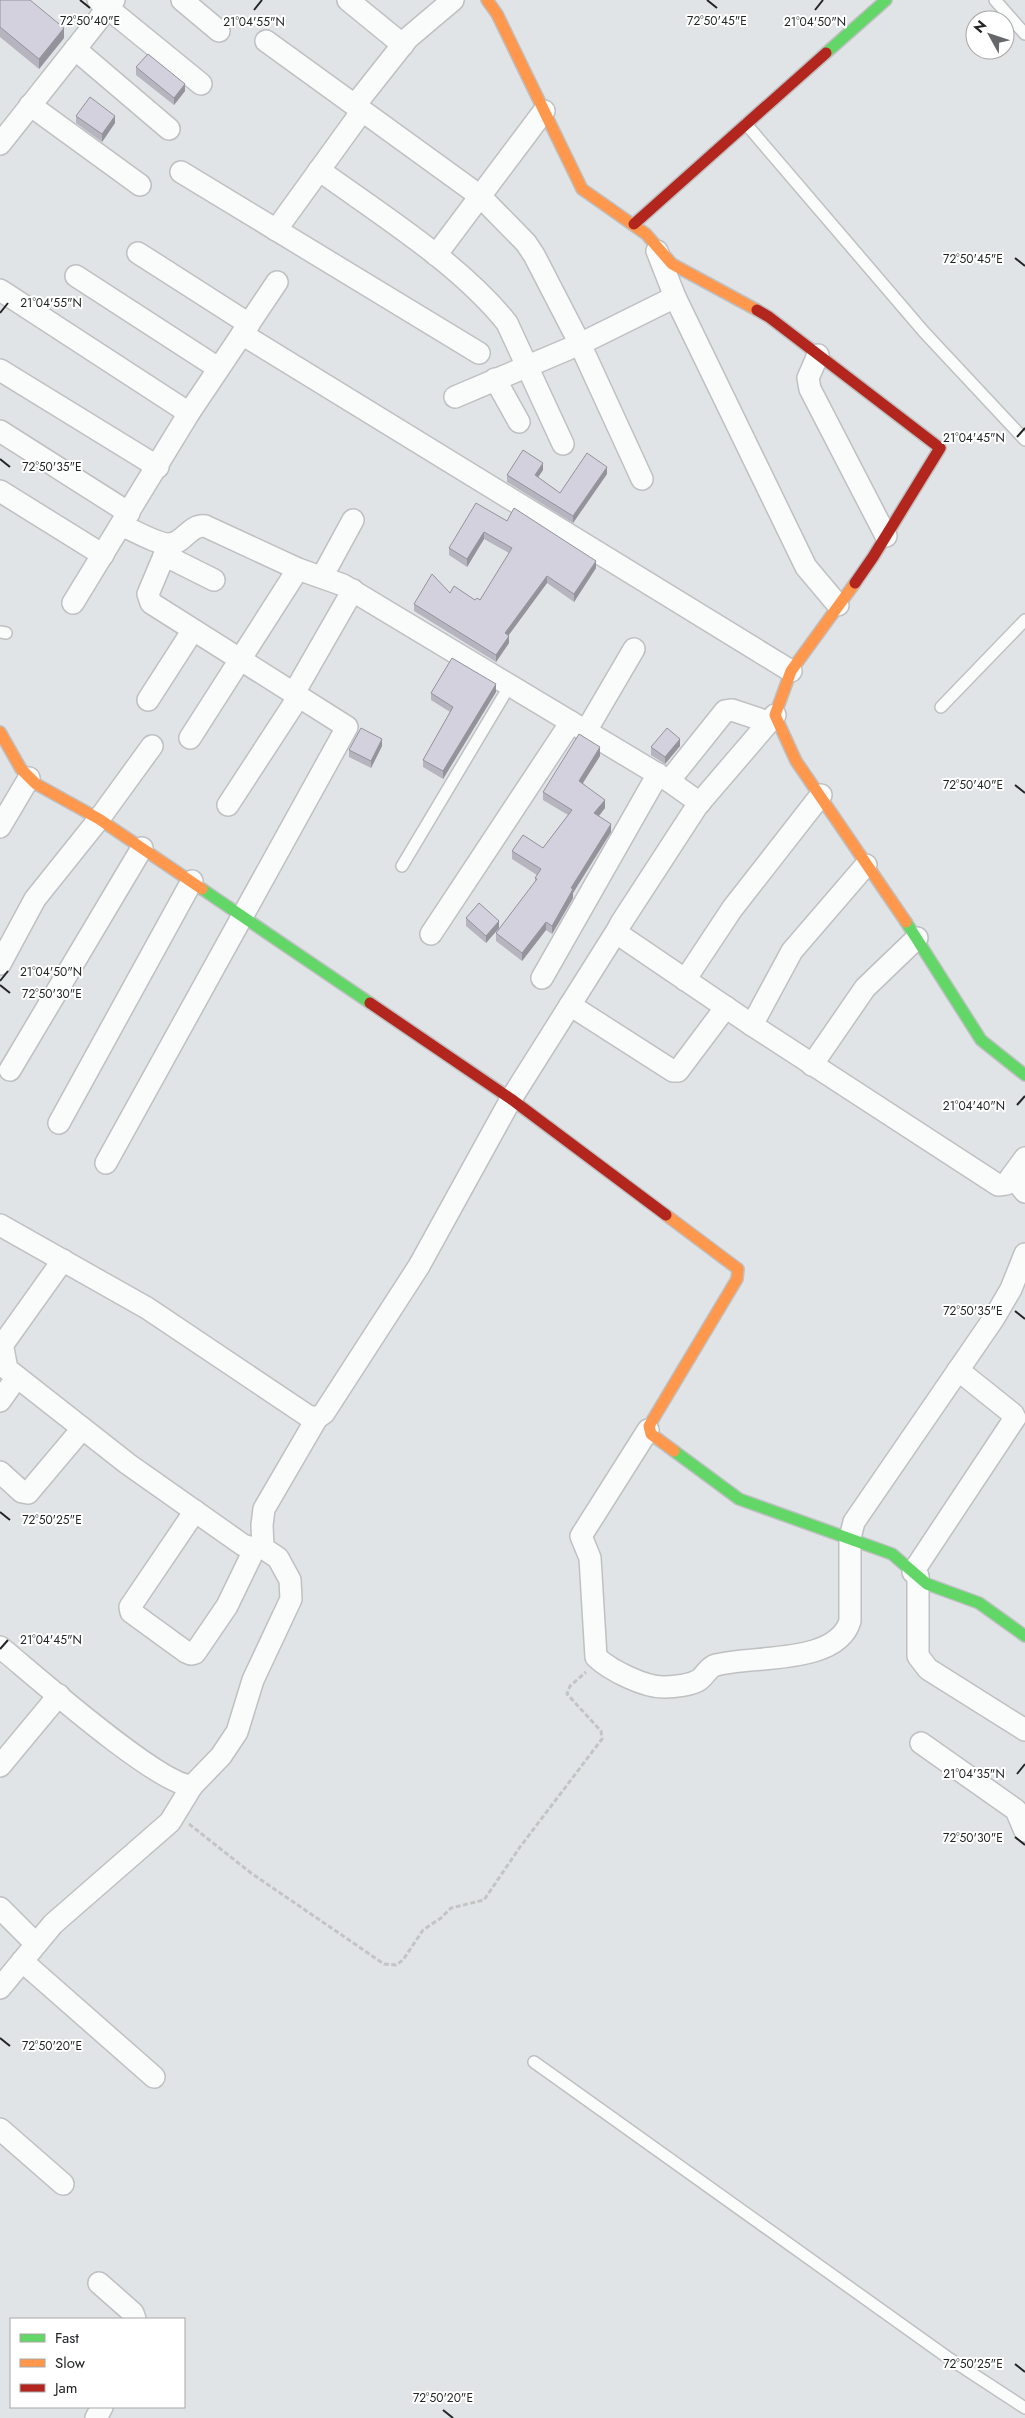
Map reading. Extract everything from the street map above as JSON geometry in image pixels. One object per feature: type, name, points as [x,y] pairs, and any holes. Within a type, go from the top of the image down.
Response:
[{"type":"street","points":[[182,0],[219,31]]},
{"type":"street","points":[[348,0],[402,45]]},
{"type":"street","points":[[276,230],[319,170],[358,108],[402,45],[453,0]]},
{"type":"street","points":[[195,1511],[130,1607],[131,1612],[191,1654],[196,1653],[227,1606],[259,1548],[264,1509],[317,1418],[324,1413],[419,1266],[511,1099],[700,803],[772,718],[791,671],[886,536],[940,448],[769,317],[672,264],[634,224],[582,188],[497,14],[487,0]]},
{"type":"street","points":[[634,224],[886,0]]},
{"type":"street","points":[[0,144],[75,49],[106,3],[201,84]]},
{"type":"street","points":[[266,41],[480,196],[526,243],[580,344],[642,479]]},
{"type":"street","points":[[75,49],[169,129]]},
{"type":"street","points":[[30,105],[140,185]]},
{"type":"street","points":[[436,255],[544,111]]},
{"type":"street","points":[[319,170],[436,255],[497,311],[506,323],[563,444]]},
{"type":"street","points":[[181,172],[478,353]]},
{"type":"street","points":[[654,244],[675,297],[806,567],[838,605]]},
{"type":"street","points":[[138,253],[245,329],[791,671]]},
{"type":"street","points":[[76,276],[218,368]]},
{"type":"street","points":[[73,603],[158,467],[189,413],[276,282]]},
{"type":"street","points":[[0,290],[189,413]]},
{"type":"street","points":[[455,396],[580,344],[675,297]]},
{"type":"street","points":[[818,355],[808,378],[810,389],[886,536]]},
{"type":"street","points":[[0,370],[158,467]]},
{"type":"street","points":[[495,379],[519,422]]},
{"type":"street","points":[[0,431],[166,550],[214,580]]},
{"type":"street","points":[[0,491],[103,555]]},
{"type":"street","points":[[322,577],[353,520]]},
{"type":"street","points":[[106,1163],[347,729],[344,724],[155,606],[148,599],[148,594],[166,550],[196,526],[205,526],[298,569],[353,590],[664,778],[700,803]]},
{"type":"street","points":[[190,738],[239,658],[298,569]]},
{"type":"street","points":[[228,805],[297,694],[353,590]]},
{"type":"street","points":[[148,700],[193,630]]},
{"type":"street","points":[[431,934],[634,650]]},
{"type":"street","points":[[542,978],[664,778],[725,711],[732,710],[772,718],[796,761],[917,938],[981,1040],[1025,1075]]},
{"type":"street","points":[[0,732],[7,739],[20,768],[29,778],[99,819],[511,1099],[739,1272],[737,1279],[648,1430],[581,1536],[590,1558],[595,1653],[599,1660],[647,1686],[665,1687],[697,1681],[716,1665],[806,1652],[832,1645],[848,1630],[850,1621],[850,1538],[856,1518],[958,1370],[1011,1289],[1025,1254]]},
{"type":"street","points":[[0,964],[39,893],[99,819],[152,746]]},
{"type":"street","points":[[0,827],[29,778]]},
{"type":"street","points":[[685,980],[732,908],[820,795]]},
{"type":"street","points":[[10,1070],[142,848]]},
{"type":"street","points":[[752,1025],[792,951],[866,865]]},
{"type":"street","points":[[59,1123],[192,881]]},
{"type":"street","points":[[618,929],[621,936],[685,980],[812,1065],[998,1185],[1018,1184],[1025,1158]]},
{"type":"street","points":[[812,1065],[866,988],[917,938]]},
{"type":"street","points":[[570,1005],[673,1071],[678,1071],[726,1007]]},
{"type":"street","points":[[0,1225],[147,1308],[308,1416],[317,1418]]},
{"type":"street","points":[[0,1988],[53,1924],[170,1822],[192,1786],[220,1756],[237,1732],[253,1680],[290,1604],[290,1585],[283,1565],[278,1558],[259,1548],[243,1545],[82,1429],[7,1369],[1,1348],[63,1260]]},
{"type":"street","points":[[958,1370],[1013,1414],[1015,1418],[916,1574],[918,1656],[928,1669],[1025,1730]]},
{"type":"street","points":[[0,1401],[17,1377]]},
{"type":"street","points":[[0,1472],[22,1492],[28,1493],[82,1429]]},
{"type":"street","points":[[648,1430],[738,1499],[892,1554],[934,1587],[979,1603],[1025,1636]]},
{"type":"street","points":[[0,1647],[123,1748],[178,1784],[192,1786]]},
{"type":"street","points":[[0,1766],[59,1695]]},
{"type":"street","points":[[921,1743],[1016,1810],[1025,1832]]},
{"type":"street","points":[[0,1908],[36,1944]]},
{"type":"street","points":[[22,1961],[154,2077]]},
{"type":"street","points":[[0,2129],[63,2184]]},
{"type":"street","points":[[99,2283],[133,2313],[135,2318]]},
{"type":"lane","points":[[995,0],[1025,34]]},
{"type":"lane","points":[[746,124],[924,332],[1025,440]]},
{"type":"lane","points":[[941,707],[1025,620]]},
{"type":"lane","points":[[402,866],[510,684]]},
{"type":"lane","points":[[534,2062],[947,2357],[1025,2408]]},
{"type":"path","points":[[176,1814],[251,1873],[384,1964],[396,1965],[403,1960],[423,1930],[441,1918],[451,1908],[484,1900],[520,1847],[602,1739],[601,1731],[567,1694],[570,1686],[599,1660]]},
{"type":"building","points":[[0,0],[30,0],[64,28],[39,59],[0,27]]},
{"type":"building","points":[[148,54],[185,84],[174,98],[136,67]]},
{"type":"building","points":[[90,97],[115,116],[102,134],[76,116]]},
{"type":"building","points":[[523,450],[543,463],[535,475],[560,493],[587,453],[607,467],[573,516],[507,475]]},
{"type":"building","points":[[476,503],[507,521],[514,508],[596,561],[574,594],[547,576],[505,633],[509,636],[496,655],[414,604],[432,574],[450,593],[454,586],[475,600],[477,598],[480,600],[512,548],[484,532],[467,559],[449,548]]},
{"type":"building","points":[[452,658],[496,684],[443,771],[423,760],[453,707],[431,693]]},
{"type":"building","points":[[361,728],[382,739],[371,761],[349,750]]},
{"type":"building","points":[[667,728],[680,739],[665,757],[651,747]]},
{"type":"building","points":[[579,734],[600,747],[579,781],[605,800],[594,813],[611,824],[571,888],[573,889],[552,926],[546,922],[522,953],[496,933],[537,879],[535,878],[541,869],[512,851],[523,835],[543,848],[572,810],[543,792]]},
{"type":"building","points":[[479,903],[499,921],[486,936],[466,918]]},
{"type":"traffic: fast","points":[[826,53],[886,0]]},
{"type":"traffic: fast","points":[[202,889],[370,1003]]},
{"type":"traffic: fast","points":[[906,922],[981,1040],[1025,1075]]},
{"type":"traffic: fast","points":[[674,1451],[739,1499],[892,1554],[927,1584],[979,1603],[1025,1636]]},
{"type":"traffic: slow","points":[[487,0],[497,14],[582,189],[646,234],[672,264],[757,310]]},
{"type":"traffic: slow","points":[[855,583],[791,671],[775,715],[796,761],[906,922]]},
{"type":"traffic: slow","points":[[0,732],[21,769],[36,784],[99,819],[202,889]]},
{"type":"traffic: slow","points":[[666,1215],[738,1269],[737,1279],[649,1426],[651,1434],[674,1451]]},
{"type":"traffic: jam","points":[[634,224],[826,53]]},
{"type":"traffic: jam","points":[[757,310],[769,317],[940,448],[855,583]]},
{"type":"traffic: jam","points":[[370,1003],[511,1099],[666,1215]]}]
